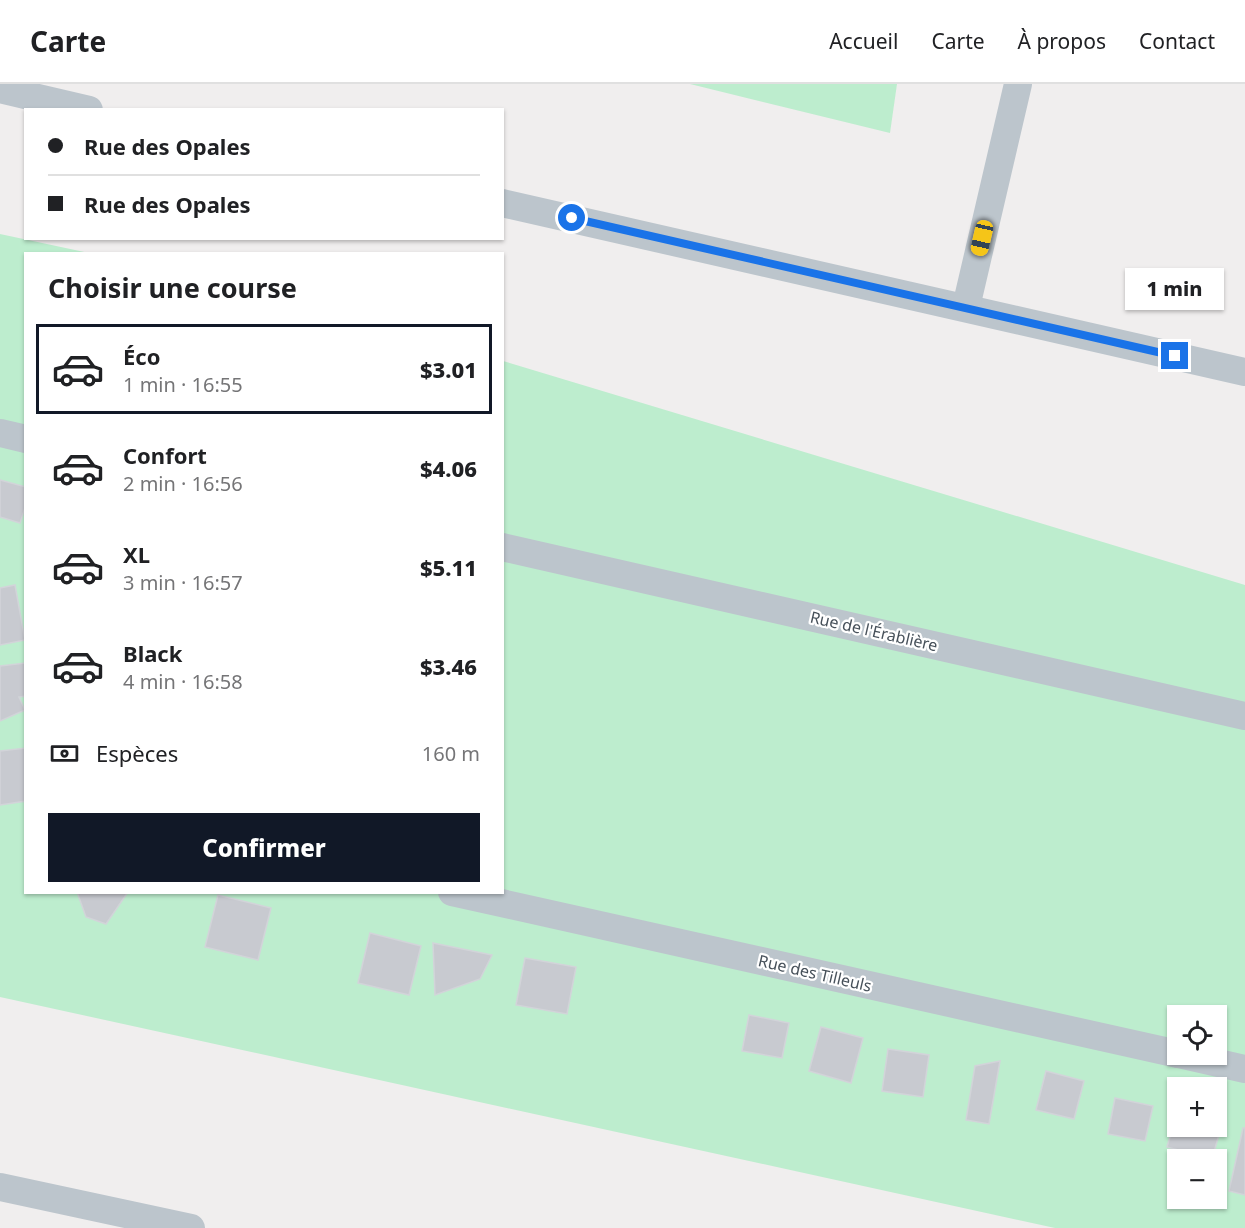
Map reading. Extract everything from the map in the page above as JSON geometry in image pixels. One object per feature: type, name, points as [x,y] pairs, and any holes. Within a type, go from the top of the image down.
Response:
[{"type":"street","points":[[966,307],[1018,84]]},
{"type":"street","points":[[0,89],[81,108]]},
{"type":"street","points":[[504,203],[1245,372]]},
{"type":"street","points":[[0,433],[24,439]]},
{"type":"street","name":"Rue de l'Érablière","points":[[504,547],[1245,716]]},
{"type":"street","name":"Rue des Tilleuls","points":[[461,894],[1167,1052]]},
{"type":"street","name":"Rue des Tilleuls","points":[[1227,1065],[1245,1069]]},
{"type":"street","points":[[0,1187],[191,1228]]},
{"type":"green space","points":[[690,84],[897,84],[890,133]]},
{"type":"green space","points":[[0,234],[84,252],[24,252],[24,894],[504,894],[504,361],[1245,585],[1245,1228],[1055,1228],[0,997]]},
{"type":"building","points":[[0,480],[24,486],[24,511],[20,523],[0,517]]},
{"type":"building","points":[[15,585],[24,640],[0,645],[0,588]]},
{"type":"building","points":[[24,663],[24,696],[19,697],[24,710],[0,721],[0,666]]},
{"type":"building","points":[[24,748],[24,801],[0,805],[0,751]]},
{"type":"building","points":[[78,894],[127,894],[106,924],[86,917]]},
{"type":"building","points":[[218,895],[271,908],[258,960],[205,947]]},
{"type":"building","points":[[370,933],[421,946],[409,995],[358,983]]},
{"type":"building","points":[[433,943],[492,955],[480,979],[435,995]]},
{"type":"building","points":[[525,958],[576,967],[567,1014],[516,1005]]},
{"type":"building","points":[[749,1015],[789,1023],[782,1058],[742,1051]]},
{"type":"building","points":[[821,1027],[863,1038],[851,1083],[809,1071]]},
{"type":"building","points":[[888,1049],[929,1055],[923,1097],[882,1091]]},
{"type":"building","points":[[1000,1061],[989,1124],[966,1120],[975,1066]]},
{"type":"building","points":[[1046,1071],[1084,1081],[1074,1119],[1036,1110]]},
{"type":"building","points":[[1115,1098],[1153,1106],[1145,1141],[1108,1134]]},
{"type":"building","points":[[1243,1128],[1245,1128],[1245,1195],[1229,1191]]},
{"type":"building","points":[[1170,1137],[1218,1137],[1215,1149],[1167,1147]]},
{"type":"route","points":[[572,218],[1175,356]]}]
